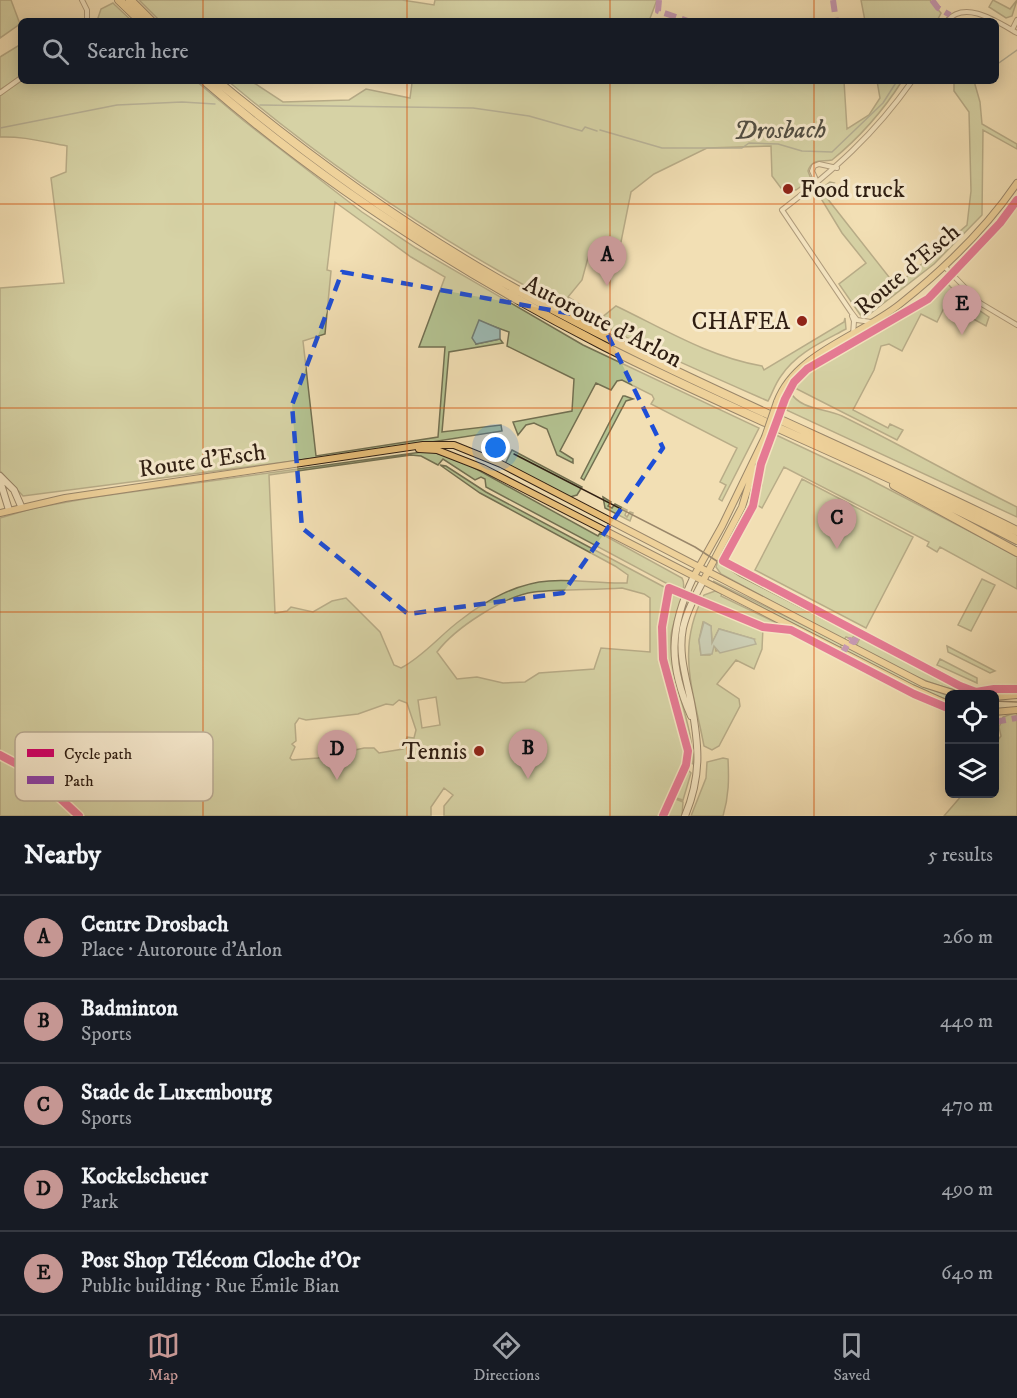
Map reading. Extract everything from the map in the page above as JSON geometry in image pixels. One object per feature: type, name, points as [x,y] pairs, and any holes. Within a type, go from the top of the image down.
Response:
[{"type":"highway","points":[[119,0],[138,18]]},
{"type":"highway","points":[[129,0],[148,18]]},
{"type":"highway","name":"Autoroute d'Arlon","points":[[209,84],[319,172],[410,236],[485,281],[632,360],[987,525],[1017,542]]},
{"type":"highway","name":"Autoroute d'Arlon","points":[[221,84],[279,132],[363,195],[496,279],[641,354],[1017,531]]},
{"type":"highway","points":[[866,469],[1017,552]]},
{"type":"main road","name":"Route d'Esch","points":[[694,576],[756,458],[785,383],[796,369],[874,322],[944,266],[978,233],[1017,183]]},
{"type":"main road","points":[[410,449],[443,444],[475,451],[924,684],[945,691]]},
{"type":"main road","name":"Route d'Esch","points":[[0,513],[21,506],[410,449]]},
{"type":"main road","points":[[410,449],[437,450],[466,460],[945,702]]},
{"type":"main road","name":"Route d'Esch","points":[[703,581],[748,493],[756,458]]},
{"type":"main road","points":[[0,476],[14,490],[21,506]]},
{"type":"main road","points":[[0,481],[9,510]]},
{"type":"main road","points":[[694,576],[677,616],[673,653],[681,691],[694,725]]},
{"type":"main road","points":[[685,816],[699,766],[681,657],[682,636],[690,605],[703,581]]},
{"type":"main road","points":[[999,697],[1017,695]]},
{"type":"main road","points":[[999,712],[1017,710]]},
{"type":"street","points":[[82,0],[87,10],[87,18]]},
{"type":"street","points":[[950,18],[957,9],[967,6],[978,9],[993,18]]},
{"type":"street","points":[[1012,30],[1017,20]]},
{"type":"street","points":[[999,22],[1017,33]]},
{"type":"street","points":[[0,93],[18,80]]},
{"type":"street","points":[[874,322],[857,320],[850,312],[782,210],[837,168],[883,122],[910,84]]},
{"type":"street","points":[[818,184],[812,171],[814,166],[819,164],[837,168]]},
{"type":"street","points":[[944,266],[988,309],[1017,325]]},
{"type":"street","points":[[850,312],[854,321],[852,336]]},
{"type":"highlighted area","points":[[342,272],[600,319],[663,448],[563,593],[408,614],[302,528],[292,405]]},
{"type":"green space","points":[[0,0],[11,0],[18,25],[0,38]]},
{"type":"green space","points":[[139,0],[402,0],[434,5],[435,0],[657,0],[650,18],[157,18]]},
{"type":"green space","points":[[861,0],[930,0],[941,13],[938,18],[864,18]]},
{"type":"green space","points":[[993,0],[1010,9],[1017,0],[1012,16],[1006,18],[989,7]]},
{"type":"green space","points":[[113,3],[129,18],[98,18],[101,9]]},
{"type":"green space","points":[[18,46],[18,78],[0,90],[0,57]]},
{"type":"green space","points":[[18,83],[200,84],[362,212],[416,248],[583,345],[759,428],[722,501],[719,499],[726,485],[720,482],[737,448],[651,404],[654,399],[652,395],[622,380],[617,381],[611,390],[596,383],[560,451],[573,459],[573,463],[557,455],[547,429],[534,423],[526,425],[518,435],[513,422],[572,411],[574,379],[507,346],[509,332],[479,321],[476,344],[500,339],[503,343],[449,352],[442,432],[501,425],[502,431],[393,448],[23,496],[0,471],[0,288],[64,283],[51,178],[66,172],[67,146],[25,138],[0,137],[0,95]],"holes":[[[335,202],[411,257],[445,277],[419,347],[445,347],[438,437],[316,456],[303,341],[325,334],[331,271],[327,270]]]},
{"type":"green space","points":[[232,84],[256,84],[283,102],[349,100],[366,89],[410,98],[412,84],[844,84],[847,129],[869,115],[880,98],[878,84],[900,84],[879,113],[842,152],[832,160],[812,164],[808,171],[811,179],[796,190],[781,188],[772,176],[771,146],[707,148],[654,174],[631,192],[621,242],[589,254],[582,280],[568,297],[601,318],[616,306],[705,349],[742,362],[762,366],[764,370],[844,322],[845,318],[846,329],[810,349],[787,368],[768,401],[598,324],[463,250],[359,182]]},
{"type":"green space","points":[[954,84],[975,84],[980,102],[982,124],[1017,144],[1017,149],[983,130],[982,215],[934,264],[867,316],[861,316],[839,284],[866,263],[842,233],[817,192],[830,182],[834,183],[823,193],[896,286],[967,225],[971,191],[969,112],[954,91]]},
{"type":"green space","points":[[946,282],[961,298],[989,317],[986,326],[946,304],[937,322],[921,314],[902,351],[889,344],[881,346],[874,370],[853,410],[888,428],[890,424],[903,430],[897,440],[793,387],[808,370],[935,297]]},
{"type":"green space","points":[[790,392],[800,402],[842,416],[1017,507],[1017,517],[782,408]]},
{"type":"green space","points":[[623,396],[633,399],[626,401],[584,480],[581,478]]},
{"type":"green space","points":[[774,434],[865,477],[1017,556],[1017,589],[940,547],[937,552],[927,546],[929,542],[784,467],[762,508],[755,504],[762,485],[762,466]]},
{"type":"green space","points":[[512,450],[582,487],[577,495],[570,497],[505,464]]},
{"type":"green space","points":[[429,451],[460,460],[598,536],[600,533],[682,578],[684,583],[682,597],[672,629],[671,652],[689,732],[693,764],[688,762],[687,737],[669,678],[664,648],[665,622],[670,596],[673,592],[680,594],[681,591],[486,487],[485,479],[481,477],[475,480],[443,459],[438,465],[421,456],[411,455],[269,475],[275,613],[287,611],[291,607],[313,612],[332,601],[346,598],[380,632],[394,665],[401,668],[471,612],[514,589],[549,581],[627,583],[628,575],[615,566],[480,493],[440,465],[446,466],[486,492],[666,588],[659,635],[661,666],[683,731],[686,749],[684,764],[686,765],[671,797],[683,802],[682,816],[444,816],[444,806],[453,795],[444,788],[431,807],[431,816],[0,816],[0,518],[34,508],[95,497]],"holes":[[[622,588],[650,598],[650,652],[601,648],[594,669],[539,673],[525,682],[503,683],[477,677],[457,679],[437,652],[456,633],[481,614],[522,595],[545,591]],[[436,697],[440,725],[422,728],[418,700]],[[399,700],[407,703],[416,730],[414,738],[407,737],[403,749],[379,753],[374,748],[364,748],[318,758],[292,760],[290,758],[295,747],[292,744],[296,741],[295,724],[299,718],[306,720],[358,714],[386,704],[393,705]]]},
{"type":"green space","points":[[802,479],[913,537],[866,628],[755,570]]},
{"type":"green space","points":[[603,497],[611,502],[608,506],[612,508],[615,504],[627,510],[625,515],[627,517],[630,512],[633,513],[630,521],[605,508]]},
{"type":"green space","points":[[718,560],[855,633],[852,639],[846,637],[844,640],[721,574],[716,567]]},
{"type":"green space","points":[[982,579],[995,585],[971,631],[958,625]]},
{"type":"green space","points":[[713,581],[842,644],[840,648],[718,585]]},
{"type":"green space","points":[[715,591],[722,593],[721,596],[791,630],[763,627],[762,649],[754,669],[736,660],[717,684],[739,699],[740,706],[719,746],[712,750],[704,746],[689,670],[690,634],[704,595]],"holes":[[[703,622],[711,626],[712,643],[719,629],[754,639],[716,651],[715,646],[712,647],[710,655],[701,655],[699,640]]]},
{"type":"green space","points":[[861,636],[965,690],[953,690],[936,685],[856,646]]},
{"type":"green space","points":[[947,646],[995,671],[990,673],[948,652]]},
{"type":"green space","points":[[848,647],[924,687],[945,695],[945,699],[927,693],[846,651]]},
{"type":"green space","points":[[940,659],[977,678],[977,683],[937,665]]},
{"type":"green space","points":[[1017,712],[1017,816],[944,816],[960,798],[999,798],[999,739],[1001,736],[999,727],[1003,717]]},
{"type":"green space","points":[[728,759],[728,774],[723,816],[691,816],[706,778],[707,762]]},
{"type":"green space","points":[[687,769],[691,773],[683,800],[673,797]]},
{"type":"water","points":[[479,320],[500,329],[500,339],[476,344],[472,338]]},
{"type":"water","points":[[704,622],[711,626],[712,643],[719,629],[754,639],[756,644],[720,653],[714,646],[712,654],[701,655],[699,640]]},
{"type":"waterway","name":"Drosbach","points":[[999,63],[1017,50]]},
{"type":"waterway","name":"Drosbach","points":[[600,130],[662,148],[742,148],[749,143],[778,144],[802,151],[832,152],[883,103],[895,84]]},
{"type":"waterway","name":"Drosbach","points":[[0,128],[117,105],[182,102],[215,104]]},
{"type":"waterway","name":"Drosbach","points":[[260,105],[473,108],[529,116],[582,131],[585,127],[597,131]]},
{"type":"tram line","points":[[514,454],[695,547],[740,576],[961,690]]},
{"type":"tram line","points":[[999,701],[1017,702]]},
{"type":"marked path","points":[[659,0],[658,11],[679,18]]},
{"type":"marked path","points":[[833,0],[836,18]]},
{"type":"marked path","points":[[932,0],[938,8],[950,15]]},
{"type":"marked path","points":[[841,656],[850,640],[854,642],[859,634]]},
{"type":"marked path","points":[[999,721],[1017,718]]},
{"type":"cycle path","points":[[1017,200],[1000,223],[928,299],[807,369],[794,382],[785,399],[761,464],[753,506],[723,561],[960,686],[976,692],[1017,689]]},
{"type":"cycle path","points":[[663,816],[686,765],[688,751],[663,659],[662,627],[669,588],[763,627],[791,630],[914,694],[945,707]]},
{"type":"cycle path","points":[[0,755],[15,763]]},
{"type":"cycle path","points":[[63,801],[79,816]]},
{"type":"place","name":"Food truck","points":[[788,189]]},
{"type":"place","name":"Centre Drosbach","points":[[607,286]]},
{"type":"place","name":"CHAFEA","points":[[802,321]]},
{"type":"place","name":"Post Shop Télécom Cloche d'Or","points":[[962,335]]},
{"type":"place","name":"Stade de Luxembourg","points":[[837,549]]},
{"type":"place","name":"Tennis","points":[[479,751]]},
{"type":"place","name":"Badminton","points":[[528,779]]},
{"type":"place","name":"Kockelscheuer","points":[[337,780]]}]
